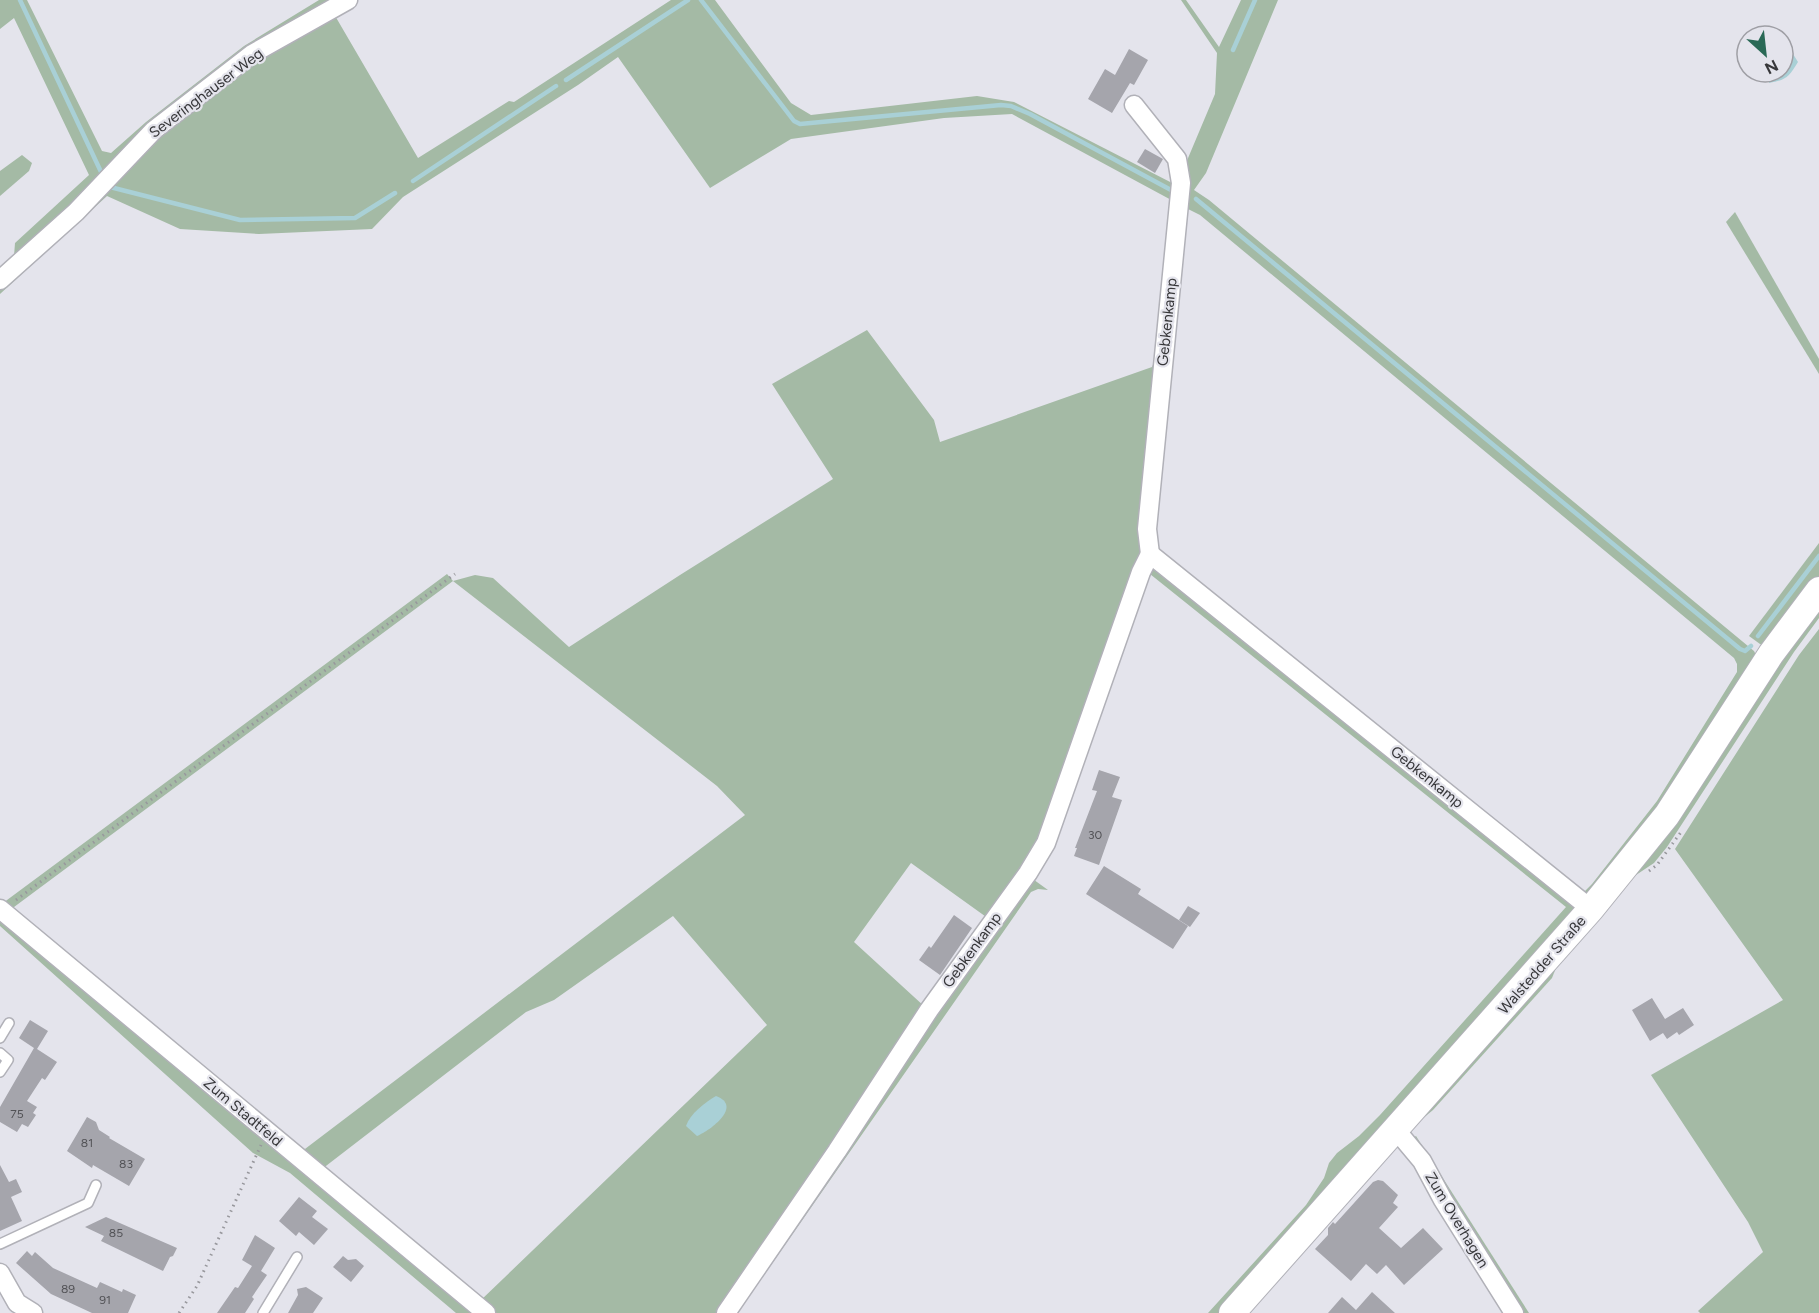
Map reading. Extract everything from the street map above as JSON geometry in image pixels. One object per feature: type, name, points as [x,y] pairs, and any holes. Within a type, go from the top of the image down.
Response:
[{"type":"main road","name":"Walstedder Straße","points":[[1232,1313],[1591,909],[1667,815],[1771,654],[1819,590]]},
{"type":"street","name":"Severinghauser Weg","points":[[0,280],[76,212],[154,130],[252,54],[348,0]]},
{"type":"street","name":"Gebkenkamp","points":[[726,1313],[837,1151],[929,1010],[1028,873],[1046,843],[1141,572],[1150,554],[1147,529],[1181,183],[1177,159],[1134,105]]},
{"type":"street","name":"Gebkenkamp","points":[[1150,554],[1591,909]]},
{"type":"street","name":"Zum Stadtfeld","points":[[1,910],[486,1313]]},
{"type":"street","name":"Zum Overhagen","points":[[1396,1130],[1422,1161],[1443,1200],[1514,1313]]},
{"type":"street","points":[[0,1273],[12,1308],[33,1313]]},
{"type":"lane","points":[[0,1038],[9,1023]]},
{"type":"lane","points":[[0,1053],[8,1060],[0,1072]]},
{"type":"lane","points":[[0,1244],[88,1203],[96,1185]]},
{"type":"lane","points":[[263,1313],[297,1257]]},
{"type":"path","points":[[1,910],[455,574]]},
{"type":"path","points":[[179,1313],[197,1286],[267,1132]]},
{"type":"green space","points":[[0,0],[27,0],[102,151],[111,153],[146,122],[244,46],[319,0],[341,0],[251,52],[14,256],[15,243],[89,175],[14,18],[0,29]]},
{"type":"green space","points":[[671,0],[715,0],[791,103],[811,115],[977,96],[1014,102],[1176,185],[1175,202],[1012,114],[944,118],[791,139],[710,188],[618,57],[403,197],[372,229],[259,234],[180,229],[107,196],[0,294],[0,285],[157,134],[256,58],[334,14],[418,158],[509,101],[514,102]]},
{"type":"green space","points":[[1181,0],[1186,0],[1219,47],[1241,0],[1278,0],[1206,173],[1194,190],[1209,200],[1754,651],[1758,659],[1757,664],[1595,898],[1575,893],[1585,891],[1592,884],[1657,801],[1737,672],[1737,664],[1734,658],[1200,215],[1184,207],[1183,170],[1215,94],[1217,53]]},
{"type":"green space","points":[[22,155],[32,163],[29,171],[0,196],[0,171]]},
{"type":"green space","points":[[1735,212],[1819,359],[1819,374],[1726,222]]},
{"type":"green space","points":[[867,330],[934,420],[940,442],[1152,367],[1159,351],[1142,555],[1042,843],[989,919],[911,863],[854,942],[925,1007],[722,1313],[495,1313],[480,1301],[767,1025],[673,916],[554,1000],[526,1012],[322,1169],[301,1152],[745,815],[717,786],[453,581],[475,575],[493,578],[569,647],[833,479],[772,384]]},
{"type":"green space","points":[[1819,543],[1819,580],[1766,646],[1760,644],[1749,636]]},
{"type":"green space","points":[[1153,566],[1578,907],[1222,1313],[1208,1313],[1306,1205],[1337,1153],[1359,1136],[1380,1115],[1566,907],[1150,574]]},
{"type":"green space","points":[[447,574],[453,581],[10,910],[3,903]]},
{"type":"green space","points":[[1819,603],[1819,618],[1794,652],[1667,847],[1654,863],[1633,877]]},
{"type":"green space","points":[[1819,629],[1819,1313],[1700,1313],[1698,1311],[1763,1252],[1748,1222],[1651,1075],[1783,1000],[1675,849],[1799,655]]},
{"type":"green space","points":[[1030,877],[1048,890],[1038,889],[1031,892],[757,1285],[746,1292]]},
{"type":"green space","points":[[0,913],[478,1313],[456,1313],[290,1173],[253,1153],[0,926]]},
{"type":"green space","points":[[1561,955],[1552,978],[1433,1110],[1405,1133]]},
{"type":"green space","points":[[1416,1136],[1529,1313],[1518,1313],[1410,1140]]},
{"type":"water","points":[[716,1096],[724,1100],[726,1111],[710,1129],[697,1136],[686,1126],[698,1109]]},
{"type":"building","points":[[1129,49],[1148,60],[1134,85],[1130,83],[1112,113],[1088,99],[1105,69],[1115,75]]},
{"type":"building","points":[[1145,149],[1163,159],[1155,173],[1137,162]]},
{"type":"building","points":[[1099,770],[1120,777],[1112,797],[1122,800],[1099,865],[1074,856],[1097,791],[1092,790]]},
{"type":"building","points":[[1104,866],[1141,889],[1138,894],[1188,926],[1173,949],[1086,894]]},
{"type":"building","points":[[1188,906],[1200,913],[1190,927],[1179,920]]},
{"type":"building","points":[[954,915],[972,928],[940,975],[919,960],[929,946],[931,948]]},
{"type":"building","points":[[1652,998],[1665,1019],[1683,1008],[1694,1025],[1679,1035],[1677,1032],[1667,1039],[1663,1033],[1650,1041],[1632,1010]]},
{"type":"building","points":[[30,1020],[48,1031],[37,1049],[57,1062],[45,1080],[42,1078],[27,1101],[37,1107],[33,1113],[36,1115],[28,1127],[22,1124],[17,1132],[0,1122],[0,1107],[34,1048],[19,1038]]},
{"type":"building","points":[[87,1117],[96,1122],[99,1130],[109,1138],[145,1159],[129,1186],[93,1165],[92,1168],[67,1151]]},
{"type":"building","points":[[0,1165],[9,1182],[16,1179],[22,1192],[11,1197],[22,1221],[0,1231]]},
{"type":"building","points":[[1383,1181],[1398,1195],[1393,1203],[1398,1207],[1379,1228],[1401,1248],[1423,1228],[1443,1249],[1404,1285],[1386,1265],[1377,1274],[1366,1264],[1351,1281],[1315,1249],[1328,1235],[1328,1228],[1333,1222],[1335,1224],[1373,1182]]},
{"type":"building","points":[[299,1197],[317,1211],[312,1217],[328,1229],[314,1245],[299,1232],[296,1236],[279,1221]]},
{"type":"building","points":[[106,1217],[177,1248],[163,1271],[101,1241],[104,1236],[85,1227]]},
{"type":"building","points":[[255,1235],[275,1248],[261,1271],[267,1275],[252,1297],[254,1299],[245,1313],[217,1313],[235,1287],[238,1288],[252,1266],[242,1260]]},
{"type":"building","points":[[27,1251],[32,1256],[35,1252],[53,1268],[97,1288],[100,1282],[122,1292],[123,1289],[136,1295],[128,1313],[92,1313],[51,1294],[16,1263]]},
{"type":"building","points":[[343,1256],[348,1260],[356,1259],[364,1266],[351,1282],[333,1267]]},
{"type":"building","points":[[306,1287],[323,1298],[313,1313],[288,1313],[298,1295],[297,1289]]},
{"type":"building","points":[[1372,1292],[1395,1313],[1328,1313],[1342,1297],[1356,1310]]},
{"type":"waterway","points":[[20,0],[102,174]]},
{"type":"waterway","points":[[566,80],[688,0]]},
{"type":"waterway","points":[[701,0],[794,121],[800,124],[1001,105],[1011,106],[1171,190]]},
{"type":"waterway","points":[[1233,50],[1255,0]]},
{"type":"waterway","points":[[413,181],[556,86]]},
{"type":"waterway","points":[[110,187],[240,220],[355,218],[395,193]]},
{"type":"waterway","points":[[1196,199],[1740,649],[1745,651],[1751,646]]},
{"type":"waterway","points":[[1758,636],[1819,556]]}]
